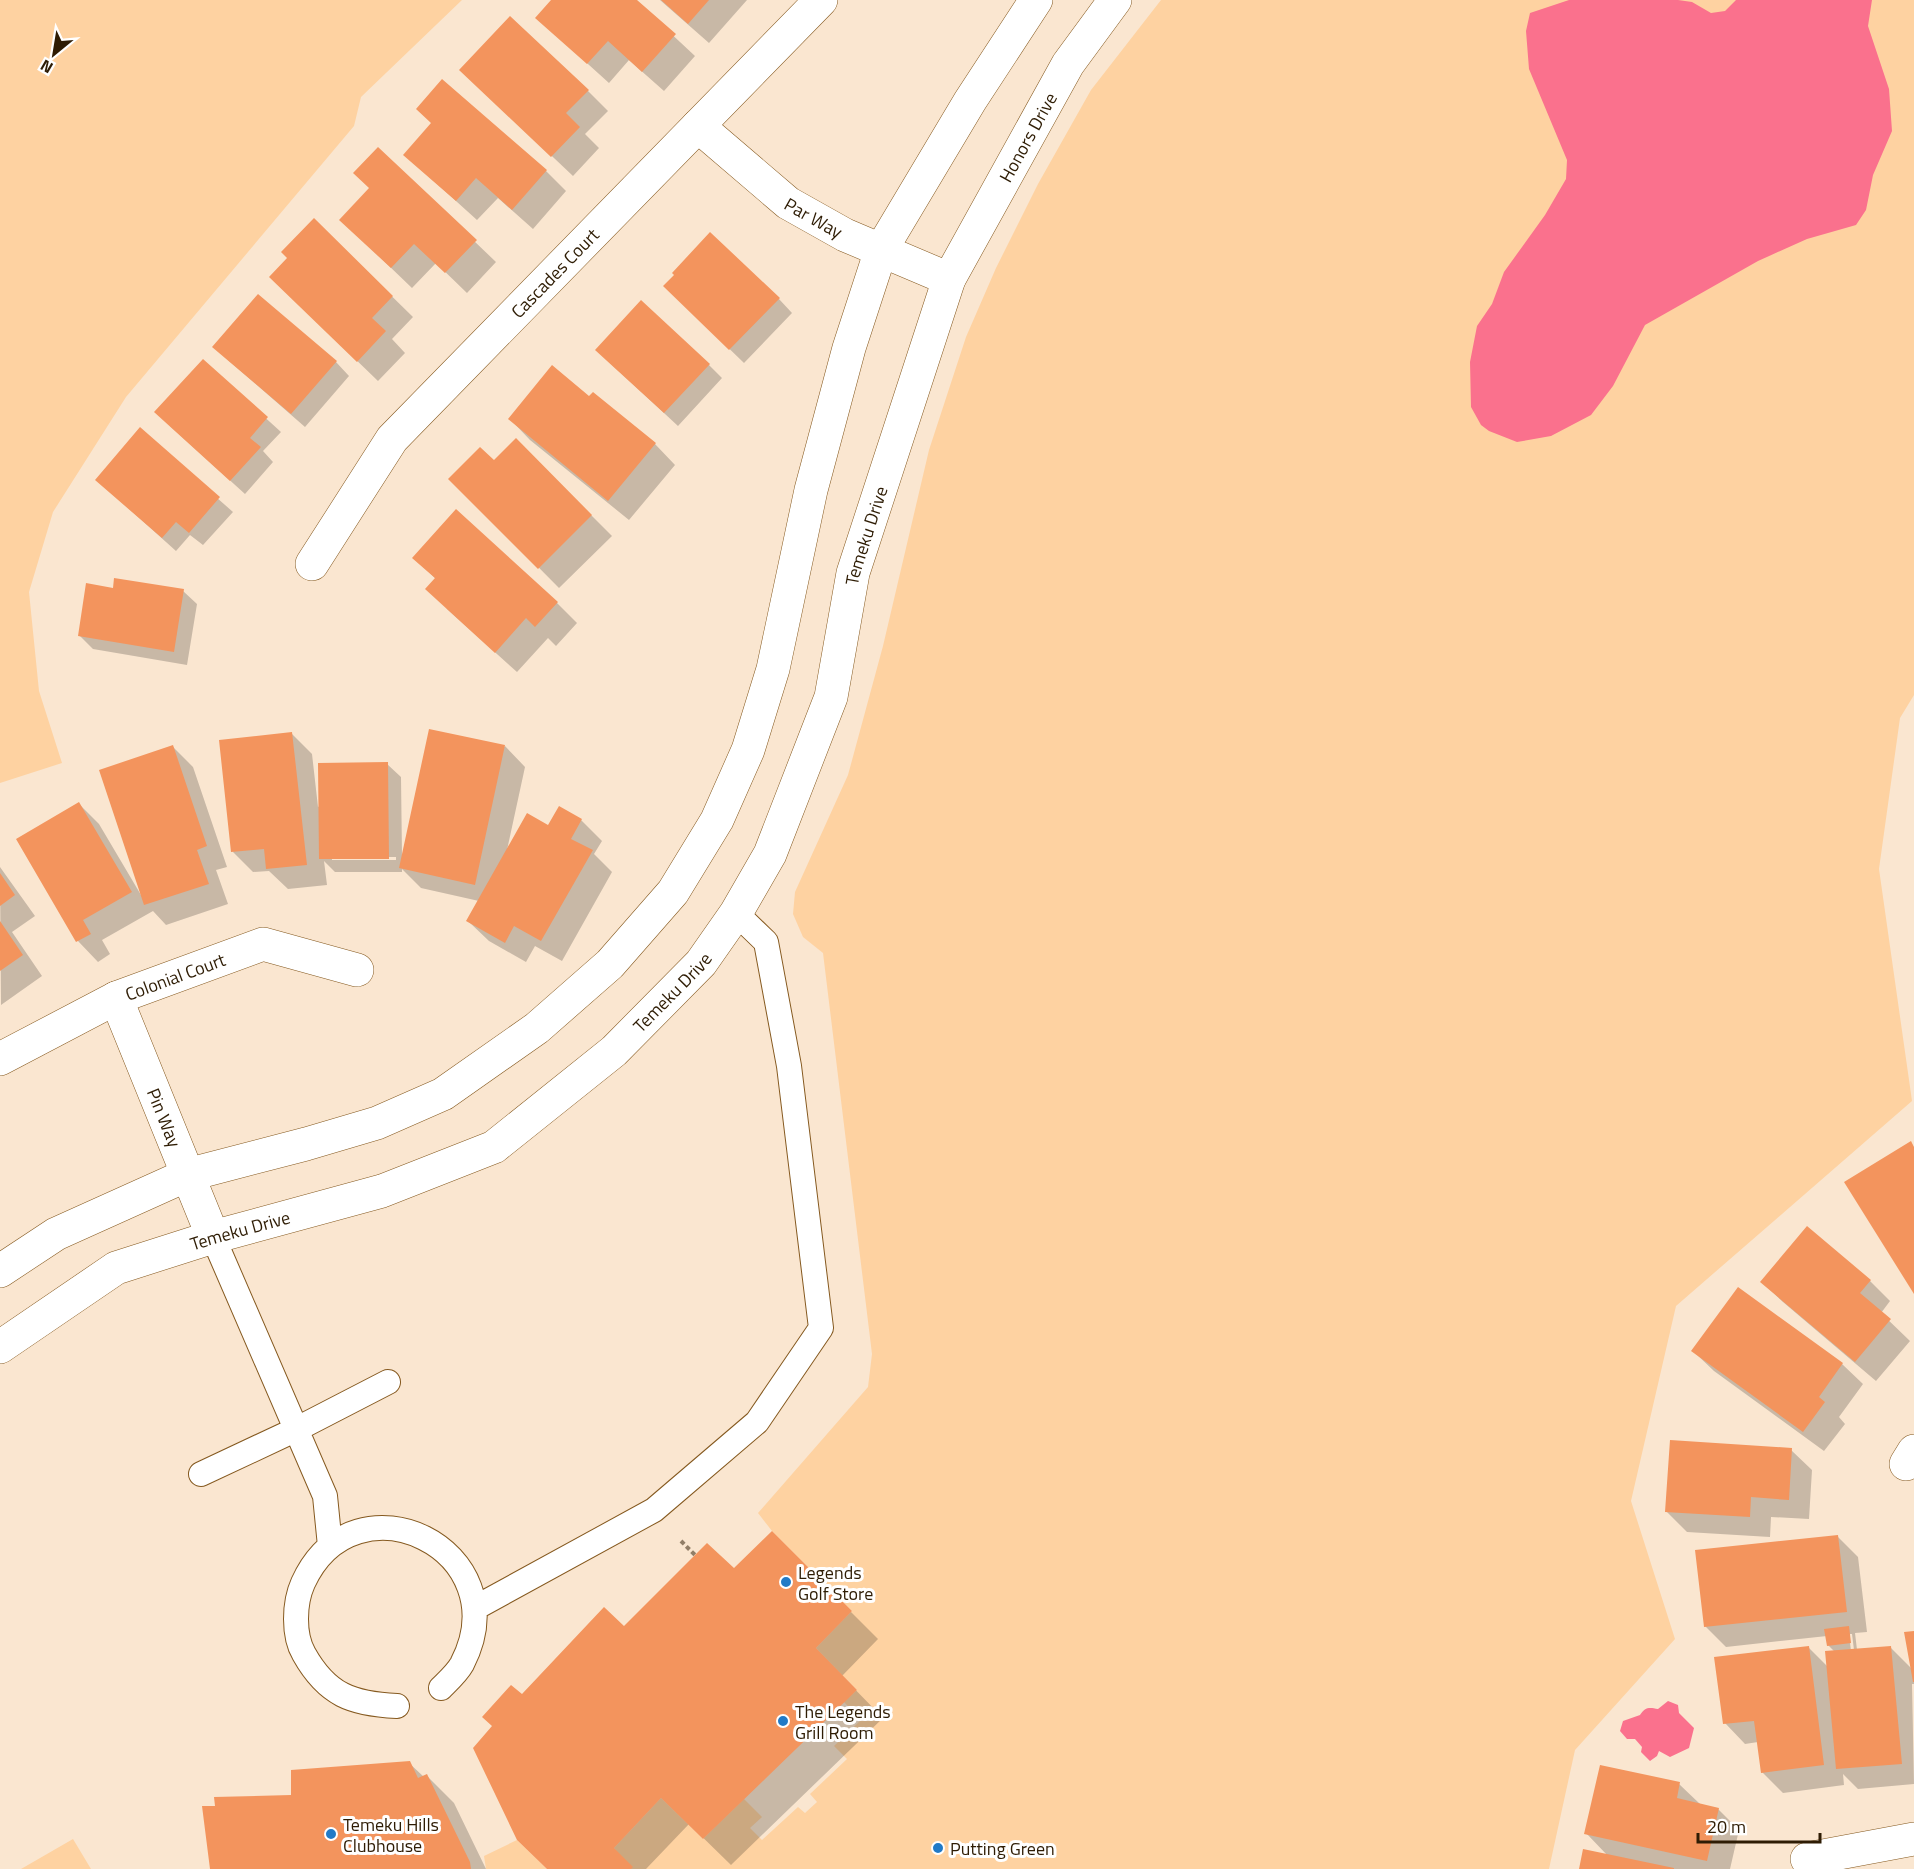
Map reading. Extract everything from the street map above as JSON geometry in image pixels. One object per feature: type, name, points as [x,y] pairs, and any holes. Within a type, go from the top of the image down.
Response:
[{"type":"street","name":"Cascades Court","points":[[312,564],[392,439],[821,0]]},
{"type":"street","points":[[0,1271],[56,1234],[187,1175],[377,1123],[443,1094],[537,1029],[610,964],[673,892],[717,820],[748,750],[772,669],[811,490],[849,348],[881,250],[970,101],[1036,0]]},
{"type":"street","name":"Honors Drive","points":[[949,279],[1068,64],[1116,0]]},
{"type":"street","name":"Par Way","points":[[698,126],[788,203],[845,235],[949,279]]},
{"type":"street","name":"Temeku Drive","points":[[0,1347],[116,1268],[213,1238],[382,1191],[494,1147],[614,1051],[701,963],[736,914],[770,854],[831,697],[853,573],[949,279]]},
{"type":"street","name":"Colonial Court","points":[[0,1059],[116,998],[264,944],[357,970]]},
{"type":"street","name":"Pin Way","points":[[116,998],[213,1238]]},
{"type":"street","points":[[1807,1859],[1914,1839]]},
{"type":"lane","points":[[475,1608],[654,1510],[757,1422],[820,1328],[789,1066],[766,942],[736,914]]},
{"type":"lane","points":[[213,1238],[325,1496],[330,1546]]},
{"type":"lane","points":[[201,1474],[297,1429],[388,1382]]},
{"type":"lane","points":[[397,1706],[368,1705],[340,1694],[318,1676],[302,1651],[296,1623],[298,1594],[310,1567],[330,1546],[354,1533],[380,1528],[408,1530],[433,1541],[454,1559],[468,1583],[475,1608],[472,1638],[461,1666],[441,1688]]},
{"type":"path","points":[[681,1540],[695,1555]]},
{"type":"shaded area","points":[[0,0],[462,0],[361,97],[354,126],[126,397],[53,512],[29,592],[39,691],[62,763],[0,783]]},
{"type":"shaded area","points":[[1161,0],[1914,0],[1914,695],[1900,718],[1879,869],[1912,1101],[1676,1306],[1631,1501],[1675,1639],[1575,1750],[1549,1869],[631,1869],[614,1848],[661,1798],[703,1839],[744,1799],[762,1817],[750,1828],[762,1840],[798,1807],[805,1813],[817,1802],[810,1794],[847,1759],[834,1746],[861,1720],[844,1702],[857,1690],[816,1648],[852,1611],[772,1531],[758,1513],[868,1387],[872,1354],[823,953],[803,937],[793,914],[795,892],[848,775],[883,646],[929,450],[966,337],[996,268],[1038,184],[1091,90]]},
{"type":"shaded area","points":[[1569,0],[1678,0],[1692,2],[1711,13],[1725,11],[1736,0],[1872,0],[1868,26],[1889,89],[1892,131],[1873,175],[1866,210],[1856,225],[1807,239],[1758,261],[1645,325],[1613,386],[1591,415],[1551,436],[1517,442],[1489,431],[1481,425],[1471,407],[1470,362],[1477,326],[1492,304],[1504,272],[1545,215],[1566,179],[1567,160],[1529,69],[1526,31],[1530,13]]},
{"type":"shaded area","points":[[1668,1701],[1678,1705],[1679,1713],[1694,1728],[1689,1748],[1670,1757],[1659,1751],[1657,1756],[1650,1761],[1641,1752],[1642,1747],[1635,1739],[1627,1739],[1620,1731],[1623,1721],[1640,1715],[1648,1708],[1658,1709]]},
{"type":"shaded area","points":[[73,1839],[91,1869],[21,1869]]},
{"type":"shaded area","points":[[517,1840],[547,1869],[486,1869],[484,1856]]},
{"type":"building","points":[[551,0],[637,0],[676,34],[642,72],[608,41],[587,64],[535,18]]},
{"type":"building","points":[[661,0],[709,0],[688,24]]},
{"type":"building","points":[[510,16],[589,90],[566,113],[580,127],[551,157],[459,70]]},
{"type":"building","points":[[442,79],[547,170],[512,210],[476,178],[456,201],[403,155],[431,123],[416,109]]},
{"type":"building","points":[[378,147],[477,240],[445,273],[414,244],[391,268],[339,220],[369,188],[353,173]]},
{"type":"building","points":[[314,218],[393,296],[372,318],[386,331],[357,362],[269,277],[287,258],[281,252]]},
{"type":"building","points":[[710,232],[780,298],[729,350],[663,286]]},
{"type":"building","points":[[258,294],[337,361],[291,414],[212,347]]},
{"type":"building","points":[[641,300],[710,364],[664,413],[595,350]]},
{"type":"building","points":[[203,359],[268,417],[250,438],[261,447],[230,481],[154,412]]},
{"type":"building","points":[[552,365],[589,396],[593,392],[656,443],[608,501],[508,419]]},
{"type":"building","points":[[140,427],[220,497],[189,533],[176,522],[162,538],[95,480]]},
{"type":"building","points":[[516,438],[592,515],[538,569],[448,479],[480,447],[494,460]]},
{"type":"building","points":[[456,509],[558,602],[535,627],[526,618],[495,653],[425,589],[435,578],[412,558]]},
{"type":"building","points":[[114,578],[184,589],[174,652],[78,636],[86,583],[113,588]]},
{"type":"building","points":[[429,729],[505,745],[475,885],[399,868]]},
{"type":"building","points":[[292,732],[307,865],[266,869],[264,849],[231,852],[219,740]]},
{"type":"building","points":[[173,745],[207,846],[197,850],[209,884],[144,905],[99,770]]},
{"type":"building","points":[[388,762],[389,859],[319,859],[318,763]]},
{"type":"building","points":[[79,802],[132,892],[83,920],[91,934],[76,942],[16,839]]},
{"type":"building","points":[[559,806],[582,819],[571,839],[593,850],[541,941],[514,926],[505,943],[466,921],[527,813],[548,825]]},
{"type":"building","points":[[0,873],[15,895],[0,906]]},
{"type":"building","points":[[0,921],[23,955],[0,971]]},
{"type":"building","points":[[1911,1141],[1914,1147],[1914,1294],[1844,1182]]},
{"type":"building","points":[[1807,1226],[1871,1280],[1860,1293],[1891,1319],[1855,1362],[1760,1282]]},
{"type":"building","points":[[1738,1287],[1843,1363],[1819,1397],[1825,1402],[1803,1432],[1691,1351]]},
{"type":"building","points":[[1670,1440],[1792,1448],[1789,1500],[1751,1497],[1750,1517],[1665,1512]]},
{"type":"building","points":[[772,1531],[852,1611],[816,1648],[857,1690],[703,1839],[661,1798],[614,1848],[633,1867],[631,1869],[547,1869],[517,1840],[473,1748],[492,1726],[482,1717],[511,1685],[522,1694],[604,1607],[624,1626],[707,1543],[734,1568]]},
{"type":"building","points":[[1838,1535],[1847,1612],[1704,1627],[1695,1550]]},
{"type":"building","points":[[1849,1626],[1851,1643],[1827,1646],[1824,1629]]},
{"type":"building","points":[[1914,1631],[1914,1682],[1913,1682],[1904,1632]]},
{"type":"building","points":[[1809,1646],[1824,1765],[1761,1773],[1754,1721],[1723,1724],[1714,1657]]},
{"type":"building","points":[[1891,1646],[1902,1764],[1836,1769],[1825,1651]]},
{"type":"building","name":"Temeku Hills Clubhouse","points":[[410,1761],[418,1778],[427,1774],[470,1862],[471,1869],[210,1869],[202,1806],[215,1806],[214,1797],[291,1795],[291,1770]]},
{"type":"building","points":[[1600,1765],[1680,1782],[1677,1798],[1719,1808],[1707,1861],[1584,1834]]},
{"type":"building","points":[[1583,1849],[1674,1868],[1674,1869],[1579,1869]]},
{"type":"place","name":"Legends Golf Store","points":[[786,1582]]},
{"type":"place","name":"The Legends Grill Room","points":[[783,1721]]},
{"type":"place","name":"Temeku Hills Clubhouse","points":[[331,1834]]},
{"type":"place","name":"Putting Green","points":[[938,1848]]}]
